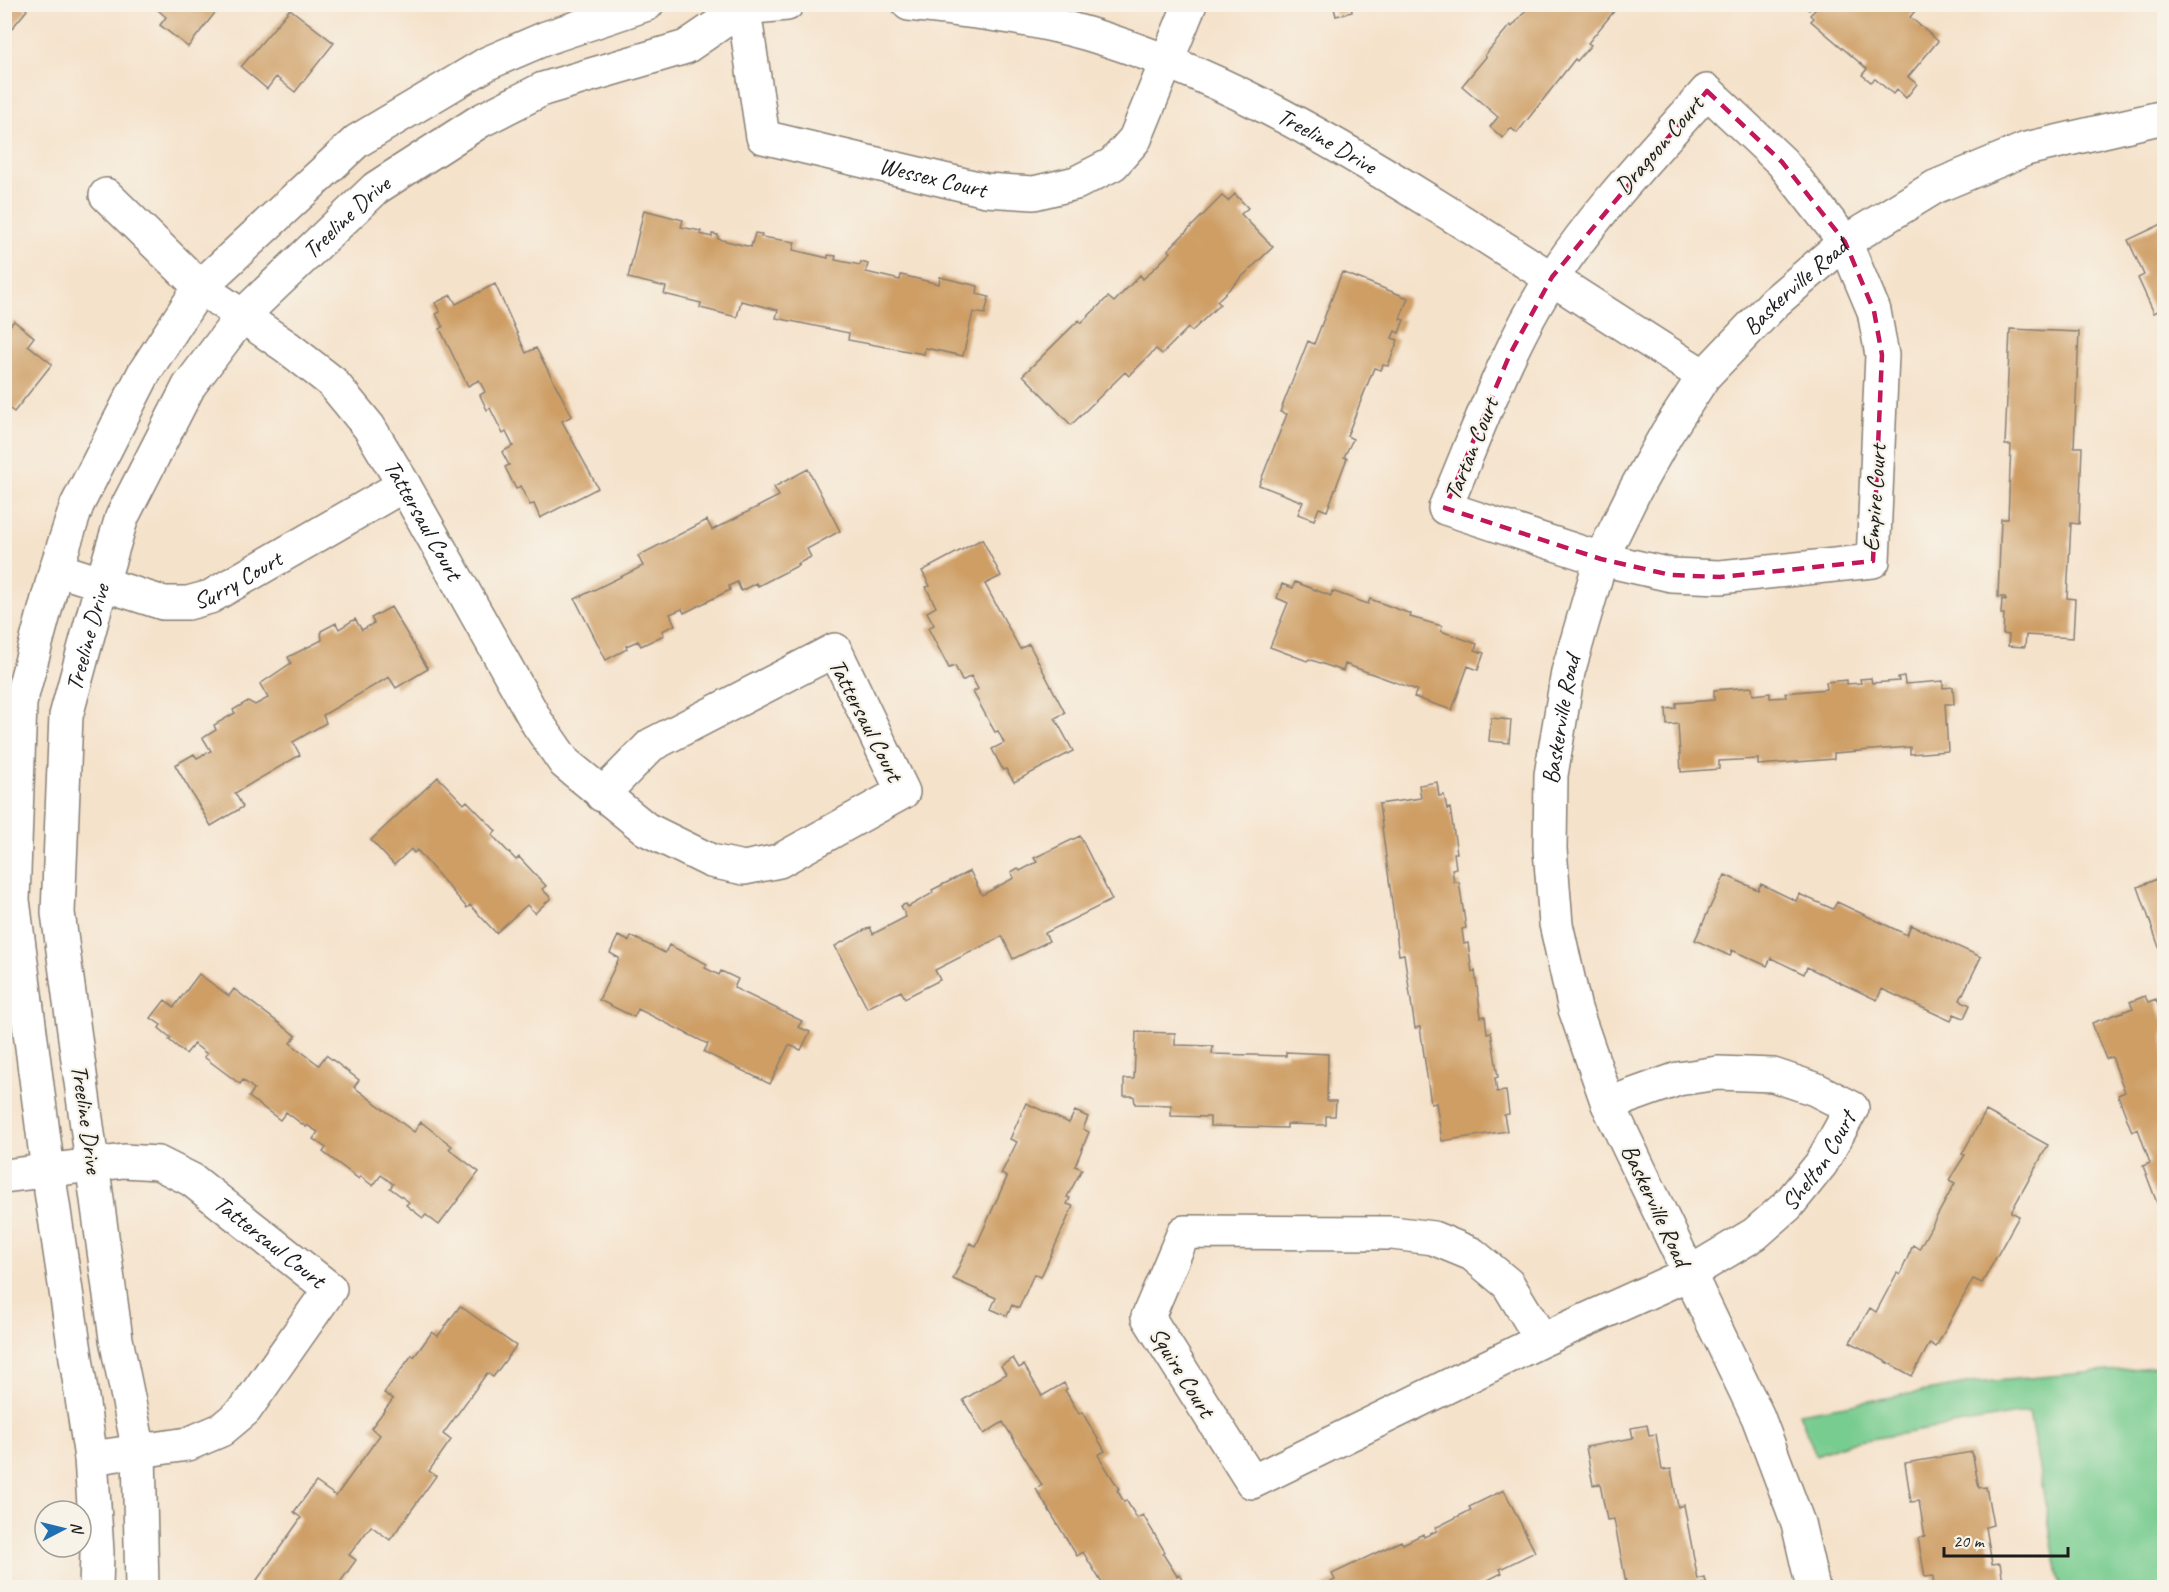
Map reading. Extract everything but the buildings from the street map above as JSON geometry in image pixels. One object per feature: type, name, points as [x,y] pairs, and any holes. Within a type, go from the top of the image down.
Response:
[{"type":"street","name":"Treeline Drive","points":[[96,1587],[97,1552],[90,1458],[48,1171],[13,900],[12,702],[56,569],[82,495],[144,373],[200,286],[357,141],[488,63],[546,38],[646,4]]},
{"type":"street","name":"Treeline Drive","points":[[142,1587],[139,1451],[116,1339],[58,913],[67,710],[122,517],[189,386],[242,316],[376,188],[480,121],[543,89],[686,47],[735,6],[787,4]]},
{"type":"street","name":"Treeline Drive","points":[[909,4],[995,7],[1087,34],[1168,62],[1288,117],[1552,277],[1704,376]]},
{"type":"street","points":[[1168,62],[1190,4]]},
{"type":"street","name":"Wessex Court","points":[[735,6],[763,137],[986,190],[1034,193],[1076,183],[1113,164],[1135,139],[1168,62]]},
{"type":"street","name":"Dragoon Court","points":[[1552,277],[1604,209],[1707,91],[1782,162],[1845,242]]},
{"type":"street","name":"Baskerville Road","points":[[1813,1587],[1798,1523],[1758,1417],[1608,1104],[1575,1010],[1556,924],[1550,849],[1551,775],[1568,672],[1601,559],[1645,472],[1704,376],[1775,302],[1845,242],[1935,187],[2026,149],[2164,117]]},
{"type":"street","name":"Tattersaul Court","points":[[105,195],[200,286],[332,382],[369,427],[538,724],[565,763],[602,795],[646,829],[711,861],[744,868],[779,861],[903,792],[835,650],[651,745],[602,795]]},
{"type":"street","name":"Empire Court","points":[[1601,559],[1671,575],[1720,577],[1874,561],[1882,355],[1874,311],[1845,242]]},
{"type":"street","name":"Tartan Court","points":[[1552,277],[1510,354],[1445,508],[1601,559]]},
{"type":"street","name":"Surry Court","points":[[56,569],[163,603],[188,603],[210,597],[404,485]]},
{"type":"street","points":[[12,702],[67,710]]},
{"type":"street","name":"Shelton Court","points":[[1608,1104],[1678,1079],[1718,1074],[1773,1075],[1815,1089],[1852,1108],[1821,1164],[1788,1205],[1755,1234],[1689,1274]]},
{"type":"street","name":"Tattersaul Court","points":[[4,1176],[124,1161],[158,1163],[192,1180],[330,1289],[245,1410],[221,1430],[188,1444],[90,1458]]},
{"type":"street","name":"Squire Court","points":[[1542,1340],[1508,1284],[1472,1254],[1433,1238],[1392,1233],[1185,1232],[1148,1317],[1252,1482],[1542,1340],[1689,1274]]},
{"type":"highlighted area","points":[[1707,91],[1782,162],[1845,242],[1874,311],[1882,355],[1873,561],[1720,577],[1671,575],[1601,559],[1445,508],[1510,354],[1552,277]]},
{"type":"green space","points":[[2164,1366],[2164,1587],[2060,1587],[2029,1412],[1848,1443],[1816,1455],[1799,1413],[1972,1383]]}]
